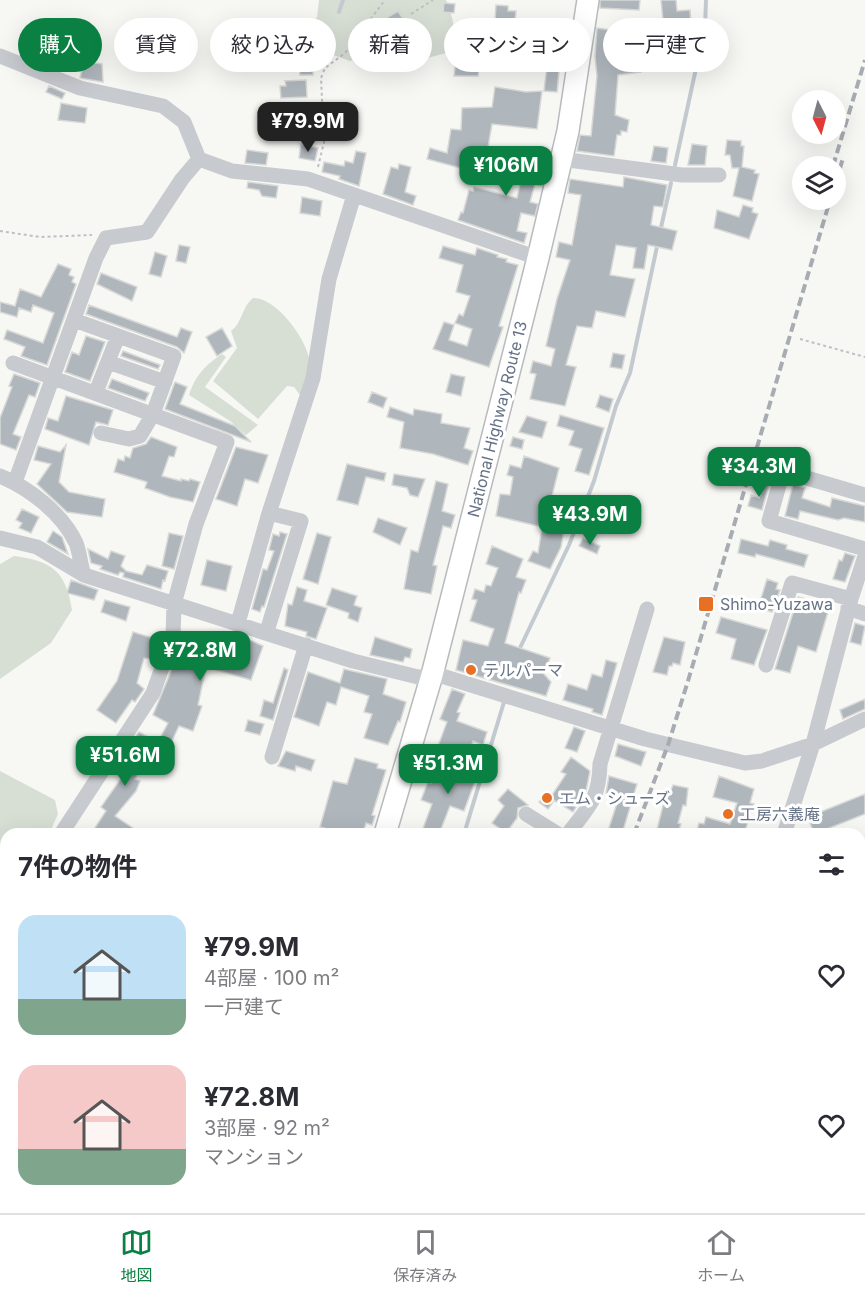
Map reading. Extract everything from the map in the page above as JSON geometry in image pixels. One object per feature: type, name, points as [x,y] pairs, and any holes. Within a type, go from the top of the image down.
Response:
[{"type":"highway","name":"National Highway Route 13","points":[[387,828],[432,675],[538,258],[561,159],[588,0]]},
{"type":"street","points":[[0,57],[80,88],[163,106],[184,122],[199,159],[232,171],[314,182],[538,258]]},
{"type":"street","points":[[15,482],[96,258],[106,238],[147,232],[182,179],[199,159]]},
{"type":"street","points":[[561,159],[682,175],[718,175]]},
{"type":"street","points":[[238,622],[269,513],[313,378],[329,279],[354,195]]},
{"type":"street","points":[[74,320],[174,356],[153,414],[141,436],[129,439],[101,433]]},
{"type":"street","points":[[96,392],[118,336]]},
{"type":"street","points":[[108,362],[165,382]]},
{"type":"street","points":[[13,363],[54,376],[227,442],[196,524],[174,604],[173,637],[153,693],[70,828]]},
{"type":"street","points":[[759,464],[865,495]]},
{"type":"street","points":[[783,471],[769,521],[865,549]]},
{"type":"street","points":[[0,476],[31,490],[70,533],[77,545],[84,574]]},
{"type":"street","points":[[267,631],[301,521],[269,513]]},
{"type":"street","points":[[0,538],[36,547],[84,574],[174,604],[267,631],[353,661],[418,677],[432,675],[727,760],[745,763],[762,761],[813,744],[865,719]]},
{"type":"street","points":[[786,828],[813,744],[865,556]]},
{"type":"street","points":[[766,665],[792,583],[854,596],[865,614]]},
{"type":"street","points":[[572,828],[596,797],[600,764],[647,609]]},
{"type":"street","points":[[272,757],[306,645]]},
{"type":"street","points":[[526,814],[548,828]]},
{"type":"path","points":[[314,182],[324,142],[321,78],[325,68],[345,52],[385,0]]},
{"type":"path","points":[[411,14],[433,0]]},
{"type":"path","points":[[0,231],[40,237],[96,234],[106,238]]},
{"type":"path","points":[[800,339],[865,357]]},
{"type":"shaded area","points":[[319,0],[446,0],[452,18],[444,18],[444,54],[432,57],[432,18],[348,18],[348,60],[336,56],[336,18],[317,17]]},
{"type":"shaded area","points":[[253,298],[272,305],[291,323],[305,346],[310,366],[303,399],[294,387],[287,386],[258,419],[213,381],[237,348],[231,331]]},
{"type":"shaded area","points":[[222,354],[226,357],[205,387],[258,425],[246,435],[230,421],[189,395],[201,372]]},
{"type":"shaded area","points":[[14,556],[39,561],[55,571],[66,586],[72,610],[51,643],[0,679],[0,564]]},
{"type":"shaded area","points":[[0,771],[55,800],[58,814],[52,828],[0,828]]},
{"type":"building","points":[[600,0],[640,0],[639,10],[600,8]]},
{"type":"building","points":[[661,0],[676,0],[677,11],[690,10],[690,18],[663,18]]},
{"type":"building","points":[[444,3],[455,4],[454,13],[443,12]]},
{"type":"building","points":[[496,5],[508,6],[508,11],[516,11],[515,18],[495,18]]},
{"type":"building","points":[[398,11],[403,18],[386,18]]},
{"type":"building","points":[[597,28],[603,29],[603,72],[641,72],[618,75],[615,115],[629,120],[627,132],[621,131],[621,135],[617,135],[614,156],[577,151],[580,135],[591,136],[597,76],[595,57]]},
{"type":"building","points":[[102,64],[103,82],[80,78],[81,72],[102,72]]},
{"type":"building","points":[[300,72],[313,72],[313,75],[300,75]]},
{"type":"building","points":[[454,72],[479,72],[478,76],[454,76]]},
{"type":"building","points":[[546,72],[559,72],[557,92],[544,91]]},
{"type":"building","points":[[306,80],[307,97],[281,98],[280,86],[286,86],[285,81]]},
{"type":"building","points":[[49,86],[65,93],[62,99],[46,92]]},
{"type":"building","points":[[495,87],[526,92],[542,91],[537,129],[492,124],[487,153],[472,153],[468,170],[427,159],[430,148],[447,153],[451,129],[461,130],[462,108],[492,107]]},
{"type":"building","points":[[61,103],[87,108],[85,123],[58,120]]},
{"type":"building","points":[[727,140],[741,141],[741,146],[744,146],[742,167],[755,170],[754,173],[759,174],[752,201],[733,196],[739,168],[732,168],[730,155],[725,155]]},
{"type":"building","points":[[301,144],[318,148],[315,161],[299,158]]},
{"type":"building","points":[[692,144],[707,146],[705,165],[688,165]]},
{"type":"building","points":[[654,146],[668,148],[666,163],[651,161]]},
{"type":"building","points":[[501,147],[538,155],[536,165],[546,167],[542,186],[535,184],[530,202],[538,204],[535,216],[521,213],[517,231],[527,233],[524,243],[458,220],[461,212],[463,213],[469,190],[473,191],[474,187],[517,198],[521,180],[495,172]]},
{"type":"building","points":[[247,150],[268,153],[266,165],[245,163]]},
{"type":"building","points":[[356,151],[366,153],[359,186],[339,179],[340,176],[322,172],[324,162],[344,166],[345,161],[353,163]]},
{"type":"building","points":[[399,164],[411,167],[405,192],[416,196],[413,205],[383,194],[391,167],[398,169]]},
{"type":"building","points":[[624,177],[667,185],[663,207],[654,206],[651,225],[677,231],[672,250],[648,245],[644,269],[633,268],[636,248],[616,245],[610,275],[635,279],[625,317],[596,311],[592,328],[577,326],[566,365],[576,367],[565,406],[530,399],[536,374],[530,373],[533,361],[551,366],[555,349],[546,346],[557,299],[570,260],[556,257],[559,242],[572,245],[581,195],[568,193],[570,179],[623,187]]},
{"type":"building","points":[[248,182],[278,186],[276,198],[262,196],[259,190],[247,188]]},
{"type":"building","points":[[302,197],[322,201],[320,216],[300,213]]},
{"type":"building","points":[[743,205],[753,208],[752,212],[758,214],[749,239],[714,228],[717,210],[739,217]]},
{"type":"building","points":[[179,245],[190,247],[186,263],[176,261]]},
{"type":"building","points":[[443,246],[475,255],[477,248],[507,259],[506,262],[518,265],[499,326],[503,327],[489,367],[433,349],[444,322],[454,325],[449,340],[467,346],[472,329],[455,323],[459,314],[463,316],[470,296],[456,292],[463,265],[439,258]]},
{"type":"building","points":[[155,252],[167,256],[161,277],[149,274]]},
{"type":"building","points":[[58,264],[71,269],[69,275],[74,277],[72,282],[76,284],[47,365],[21,356],[25,347],[4,339],[7,330],[43,343],[54,313],[33,305],[31,312],[19,308],[17,317],[0,312],[0,302],[15,306],[20,289],[41,297]]},
{"type":"building","points":[[101,273],[137,287],[132,301],[97,284]]},
{"type":"building","points":[[89,305],[177,337],[181,328],[192,332],[184,353],[177,347],[86,314]]},
{"type":"building","points":[[222,328],[232,346],[217,356],[206,337]]},
{"type":"building","points":[[86,336],[105,342],[90,381],[65,372],[72,352],[79,355]]},
{"type":"building","points":[[123,351],[160,365],[158,369],[121,356]]},
{"type":"building","points":[[613,353],[625,355],[622,369],[610,367]]},
{"type":"building","points":[[14,374],[40,383],[35,397],[29,395],[13,434],[21,437],[16,450],[0,444],[0,418],[12,387],[9,386]]},
{"type":"building","points":[[451,374],[465,377],[461,396],[446,392]]},
{"type":"building","points":[[112,379],[149,393],[145,401],[108,388]]},
{"type":"building","points":[[175,382],[187,387],[180,404],[235,426],[251,442],[165,409]]},
{"type":"building","points":[[372,392],[387,398],[383,408],[368,402]]},
{"type":"building","points":[[600,395],[613,399],[609,412],[596,407]]},
{"type":"building","points":[[66,396],[113,410],[108,425],[96,422],[89,445],[45,429],[48,418],[58,421]]},
{"type":"building","points":[[390,407],[413,415],[414,409],[442,414],[441,423],[470,428],[464,448],[473,451],[468,465],[433,454],[400,448],[404,422],[387,417]]},
{"type":"building","points":[[560,415],[604,428],[589,475],[575,471],[582,449],[569,445],[574,431],[557,426]]},
{"type":"building","points":[[527,416],[547,422],[542,438],[519,432]]},
{"type":"building","points":[[151,437],[177,447],[174,457],[169,456],[162,476],[181,481],[181,479],[189,481],[190,479],[200,482],[193,502],[145,488],[147,482],[114,472],[118,459],[124,461],[125,456],[130,458],[133,448],[146,444]]},
{"type":"building","points":[[513,437],[524,440],[522,449],[510,446]]},
{"type":"building","points":[[66,445],[59,482],[69,492],[105,499],[102,517],[67,512],[37,484],[51,464],[34,460],[38,446],[60,452]]},
{"type":"building","points":[[236,447],[268,455],[258,483],[245,479],[237,506],[216,499]]},
{"type":"building","points":[[524,456],[559,468],[550,504],[542,502],[538,526],[496,516],[500,494],[510,495],[513,477],[507,475],[510,465],[521,468]]},
{"type":"building","points":[[347,464],[386,473],[384,481],[366,477],[358,505],[337,500]]},
{"type":"building","points":[[394,474],[425,479],[418,497],[410,495],[407,488],[392,485]]},
{"type":"building","points":[[436,481],[448,484],[442,511],[455,515],[451,528],[443,526],[433,565],[437,566],[431,594],[404,589],[411,550],[418,552]]},
{"type":"building","points":[[763,483],[769,484],[762,510],[748,506],[751,495],[759,498]]},
{"type":"building","points":[[793,484],[805,488],[802,498],[830,507],[832,498],[865,506],[865,522],[844,518],[838,520],[800,511],[798,519],[785,516]]},
{"type":"building","points":[[22,509],[39,517],[31,533],[19,528],[22,523],[16,520]]},
{"type":"building","points":[[378,518],[407,528],[400,545],[373,532]]},
{"type":"building","points":[[542,528],[562,531],[563,535],[561,547],[550,569],[528,561],[533,551],[538,553]]},
{"type":"building","points":[[53,531],[62,537],[68,554],[47,542]]},
{"type":"building","points":[[280,532],[287,534],[264,607],[262,606],[260,612],[252,609],[263,569],[267,570],[274,551],[269,550],[273,534],[279,536]]},
{"type":"building","points":[[169,533],[183,536],[174,569],[162,566]]},
{"type":"building","points":[[317,533],[331,537],[318,584],[303,579]]},
{"type":"building","points":[[583,538],[600,546],[597,554],[579,546]]},
{"type":"building","points":[[741,539],[768,546],[770,540],[787,545],[786,549],[808,555],[804,567],[756,554],[755,557],[738,553]]},
{"type":"building","points":[[492,546],[523,559],[516,577],[526,580],[521,593],[519,592],[505,643],[550,658],[544,674],[551,682],[546,696],[456,670],[463,640],[488,646],[494,629],[470,621],[477,600],[472,599],[475,589],[484,592],[486,585],[491,586],[498,568],[486,564]]},
{"type":"building","points":[[88,549],[108,559],[111,551],[125,556],[121,566],[126,571],[142,575],[147,565],[168,571],[165,581],[163,580],[161,589],[123,577],[124,573],[120,572],[118,575],[100,569],[102,566],[91,563]]},
{"type":"building","points":[[845,553],[855,556],[845,582],[833,579],[839,560],[842,561]]},
{"type":"building","points":[[207,560],[232,566],[226,591],[201,585]]},
{"type":"building","points":[[767,579],[778,583],[776,589],[780,590],[772,612],[758,608]]},
{"type":"building","points":[[71,580],[98,590],[94,600],[67,593]]},
{"type":"building","points":[[297,587],[307,590],[304,601],[327,608],[316,639],[306,636],[307,632],[285,626],[288,604],[292,605]]},
{"type":"building","points":[[332,588],[357,596],[354,605],[362,608],[358,622],[348,618],[349,613],[326,605]]},
{"type":"building","points":[[798,597],[830,605],[816,652],[798,646],[790,673],[775,669]]},
{"type":"building","points":[[105,600],[130,607],[126,621],[101,612]]},
{"type":"building","points":[[721,617],[767,630],[754,665],[731,659],[736,639],[716,633]]},
{"type":"building","points":[[855,623],[865,626],[861,645],[850,642]]},
{"type":"building","points":[[133,632],[156,639],[154,647],[157,648],[154,659],[144,658],[137,683],[144,689],[135,702],[132,700],[116,723],[97,710],[117,681]]},
{"type":"building","points":[[239,635],[263,646],[251,680],[206,667],[198,705],[202,706],[193,731],[179,726],[169,747],[158,742],[168,723],[153,715],[183,642],[228,656],[233,637],[237,639]]},
{"type":"building","points":[[375,637],[412,649],[410,658],[405,657],[403,662],[370,655]]},
{"type":"building","points":[[664,637],[685,642],[680,665],[673,663],[669,666],[667,675],[653,672]]},
{"type":"building","points":[[606,660],[617,663],[602,715],[592,712],[593,709],[563,700],[568,684],[587,690],[592,674],[602,677]]},
{"type":"building","points":[[284,668],[288,670],[273,720],[260,716],[264,700],[273,703]]},
{"type":"building","points":[[344,669],[387,679],[383,694],[406,702],[400,722],[398,721],[388,745],[364,738],[372,714],[364,712],[369,696],[341,687],[336,705],[327,702],[319,726],[294,717],[308,672],[340,683]]},
{"type":"building","points":[[452,689],[465,694],[457,712],[460,713],[457,721],[487,732],[483,745],[473,741],[468,757],[438,746],[447,722],[440,719]]},
{"type":"building","points":[[865,699],[865,709],[843,719],[840,710]]},
{"type":"building","points":[[248,720],[264,724],[260,735],[245,731]]},
{"type":"building","points":[[574,727],[585,731],[577,752],[565,748]]},
{"type":"building","points":[[139,732],[157,742],[135,779],[140,781],[136,791],[115,816],[133,828],[95,828],[106,811],[101,807],[122,777],[113,772]]},
{"type":"building","points":[[618,744],[646,752],[641,766],[615,756]]},
{"type":"building","points":[[286,751],[315,760],[311,771],[296,766],[295,771],[278,766]]},
{"type":"building","points":[[571,757],[590,771],[586,791],[573,812],[550,798],[566,774],[561,772]]},
{"type":"building","points":[[355,758],[378,764],[377,768],[386,770],[372,815],[375,816],[372,825],[366,823],[365,828],[320,827],[333,781],[347,784]]},
{"type":"building","points":[[467,760],[481,765],[464,811],[450,806],[441,828],[423,828],[432,804],[421,800],[428,782],[431,783],[434,771],[443,774],[444,770],[462,775]]},
{"type":"building","points":[[609,776],[637,784],[624,828],[609,828],[619,797],[606,793]]},
{"type":"building","points":[[719,776],[754,789],[750,803],[754,804],[746,828],[698,828],[699,823],[704,824],[706,817],[730,824],[737,803],[713,797]]},
{"type":"building","points":[[673,785],[688,788],[686,806],[683,805],[678,823],[681,824],[680,828],[657,828],[667,789],[671,790]]},
{"type":"building","points":[[508,789],[528,805],[518,808],[517,818],[510,828],[499,828],[492,823],[504,806],[498,800]]},
{"type":"building","points":[[545,794],[554,801],[548,809],[539,802]]},
{"type":"building","points":[[865,794],[865,814],[829,828],[812,828],[808,817]]},
{"type":"waterway","points":[[339,12],[343,0]]},
{"type":"waterway","points":[[675,165],[705,27],[706,0]]},
{"type":"waterway","points":[[660,232],[671,183]]},
{"type":"waterway","points":[[519,650],[569,545],[594,481],[616,406],[630,373],[658,242]]},
{"type":"waterway","points":[[466,828],[504,702]]},
{"type":"railway","points":[[836,156],[865,60]]},
{"type":"railway","points":[[636,828],[668,745],[688,681],[827,210]]},
{"type":"place","name":"Shimo-Yuzawa","points":[[706,604]]},
{"type":"place","name":"テルパーマ","points":[[471,670]]},
{"type":"place","name":"エム・シューズ","points":[[547,798]]},
{"type":"place","name":"工房六義庵","points":[[728,814]]}]
